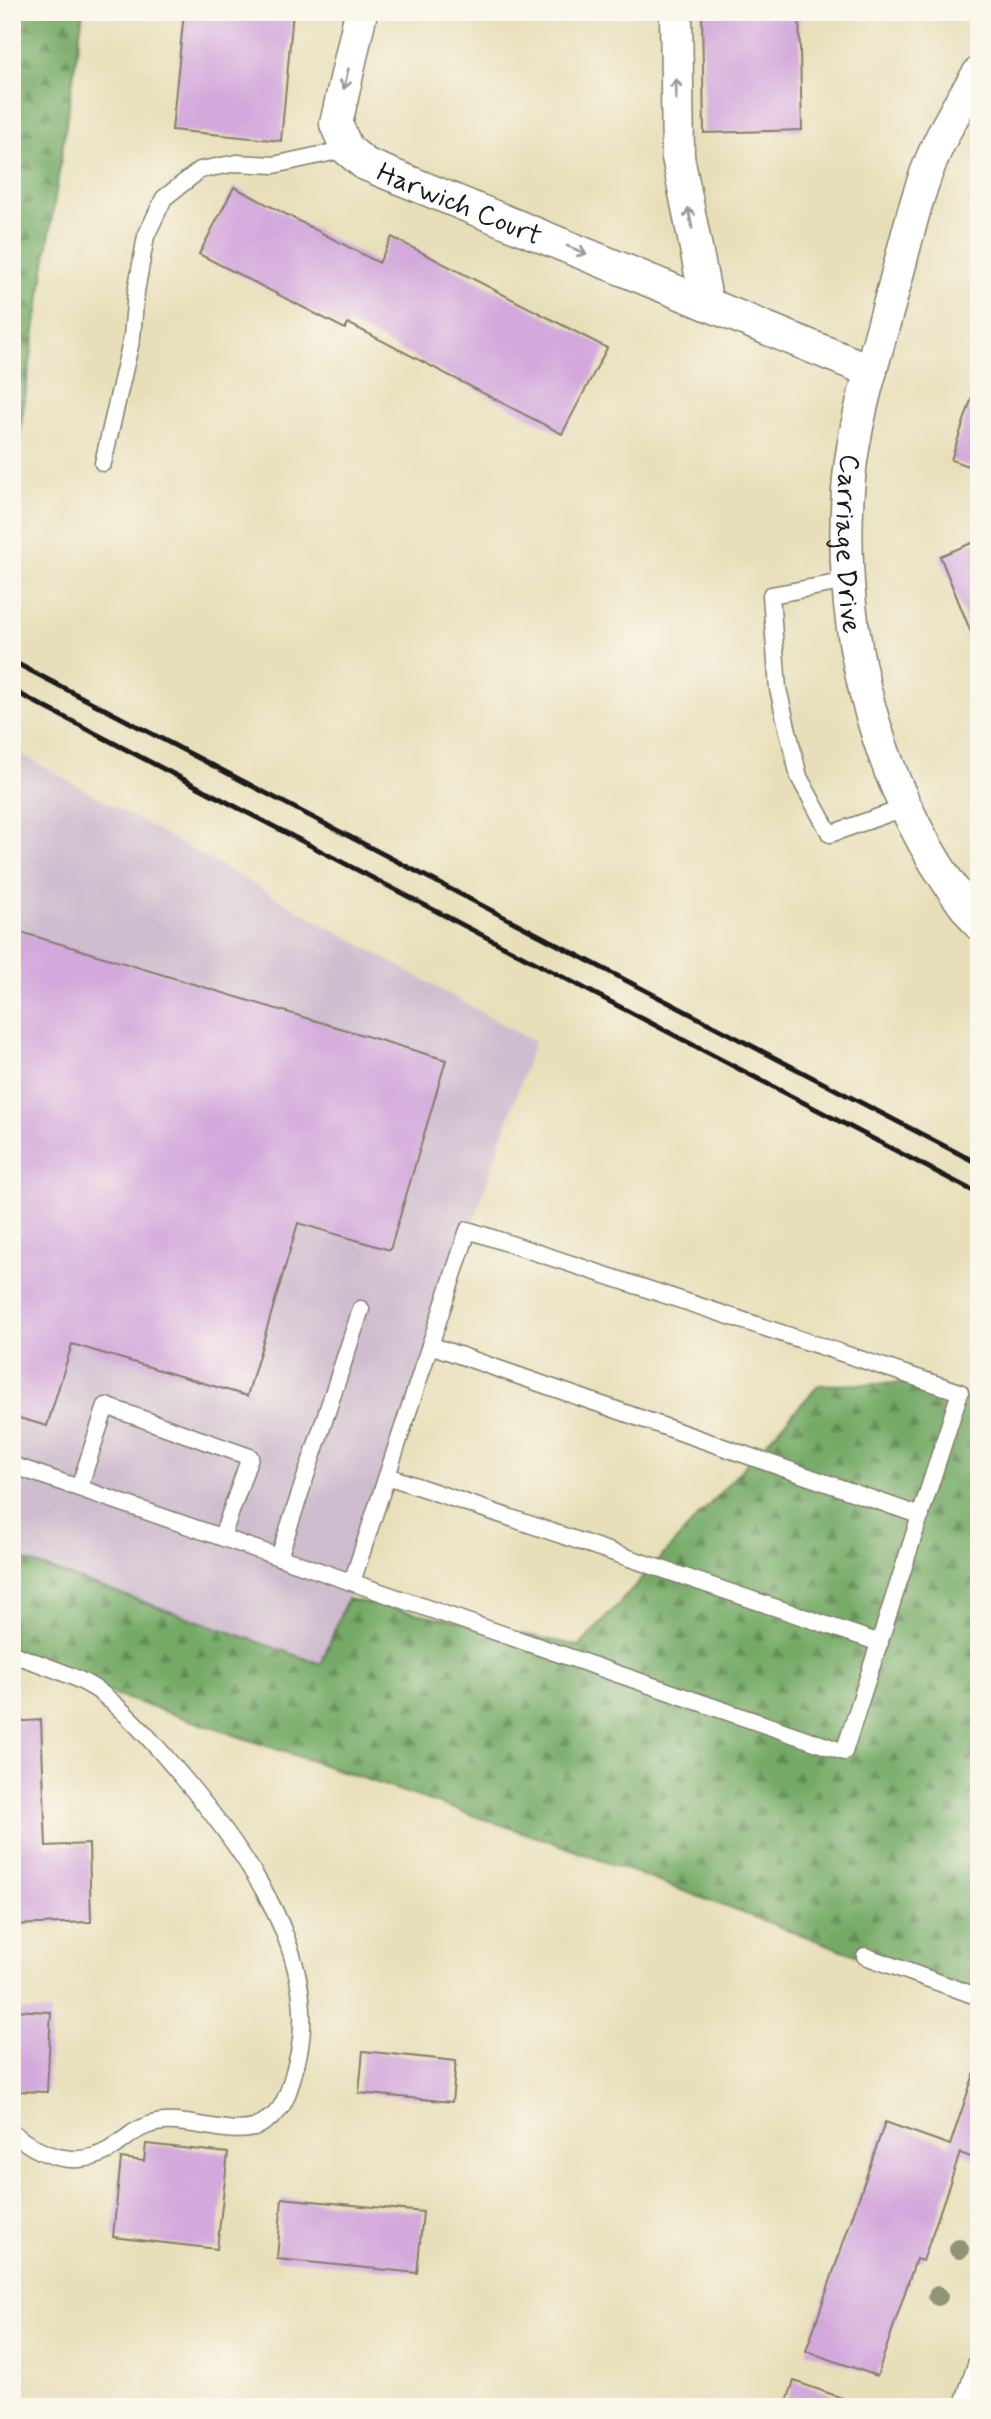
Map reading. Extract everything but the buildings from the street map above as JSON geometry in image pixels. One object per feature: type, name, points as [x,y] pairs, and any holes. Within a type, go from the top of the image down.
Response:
[{"type":"street","name":"Harwich Court","points":[[361,12],[336,124],[347,149],[365,164],[871,371]]},
{"type":"street","points":[[676,12],[678,157],[707,304]]},
{"type":"street","name":"Carriage Drive","points":[[979,74],[955,109],[936,148],[921,189],[857,423],[849,478],[846,543],[850,609],[861,674],[878,737],[906,807],[932,856],[979,924]]},
{"type":"lane","points":[[103,463],[132,337],[136,292],[146,236],[164,198],[200,170],[237,163],[274,165],[347,149]]},
{"type":"lane","points":[[848,581],[771,595],[778,689],[799,777],[830,834],[906,807]]},
{"type":"lane","points":[[12,1465],[844,1752],[960,1392],[468,1230],[352,1582]]},
{"type":"lane","points":[[279,1558],[361,1309]]},
{"type":"lane","points":[[430,1345],[921,1516]]},
{"type":"lane","points":[[79,1488],[106,1406],[250,1457],[222,1537]]},
{"type":"lane","points":[[387,1476],[880,1643]]},
{"type":"lane","points":[[12,1654],[50,1668],[99,1692],[149,1738],[205,1804],[265,1889],[289,1945],[302,2005],[299,2054],[289,2092],[274,2115],[254,2128],[155,2122],[136,2129],[109,2150],[86,2160],[56,2158],[24,2143],[12,2132]]},
{"type":"lane","points":[[865,1956],[979,1997]]},
{"type":"lane","points":[[962,2407],[979,2355]]},
{"type":"shaded area","points":[[12,749],[534,1042],[347,1599],[322,1664],[12,1556]]},
{"type":"green space","points":[[12,12],[83,12],[12,483]]},
{"type":"green space","points":[[935,1383],[979,1406],[979,1995],[856,1955],[552,1842],[12,1660],[12,1556],[321,1664],[347,1599],[580,1646],[819,1385]]},
{"type":"railway","points":[[12,661],[979,1164]]},
{"type":"railway","points":[[12,690],[979,1194]]}]
